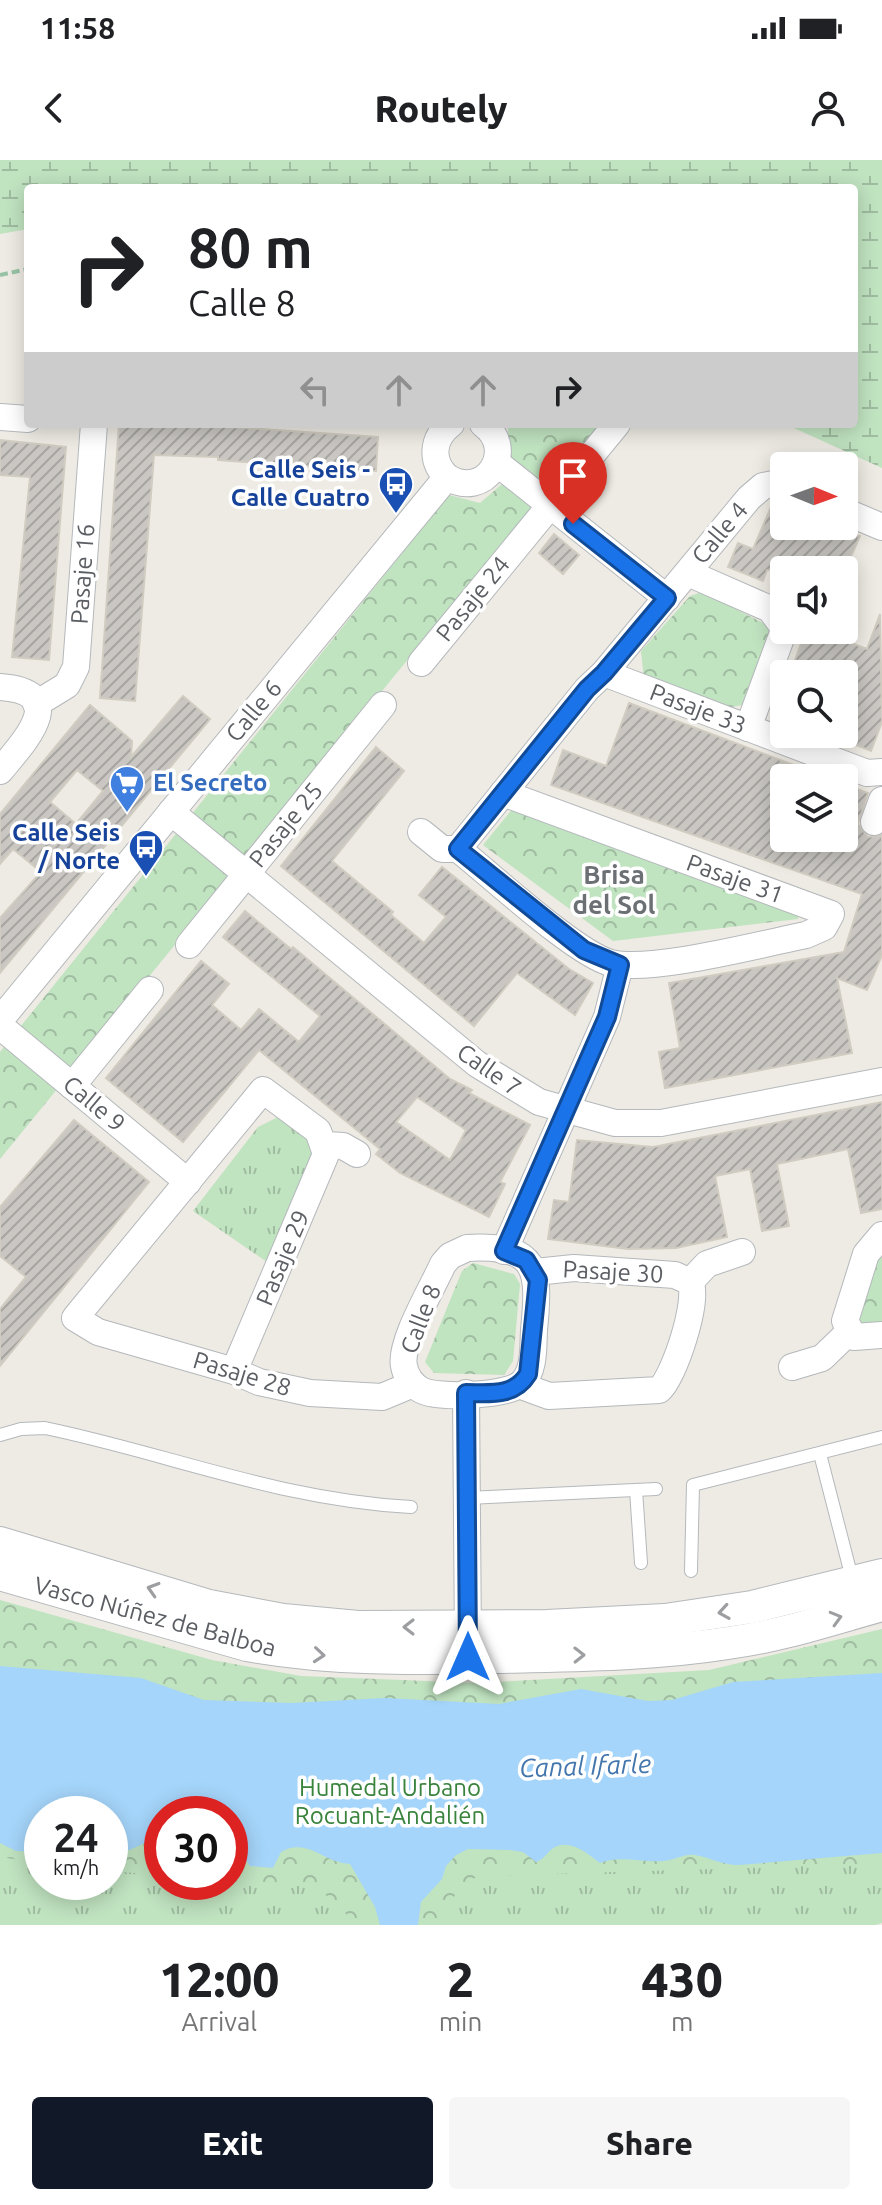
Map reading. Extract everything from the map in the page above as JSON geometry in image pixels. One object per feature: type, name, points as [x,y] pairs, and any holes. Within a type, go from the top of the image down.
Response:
[{"type":"street","points":[[0,417],[24,419]]},
{"type":"street","name":"Pasaje 16","points":[[36,704],[67,685],[76,667],[94,428]]},
{"type":"street","points":[[443,428],[435,453],[447,477],[463,484],[480,482],[497,463],[498,443],[486,428]]},
{"type":"street","name":"Pasaje 24","points":[[421,663],[614,428]]},
{"type":"street","points":[[497,463],[667,598]]},
{"type":"street","name":"Calle 6","points":[[0,1020],[447,477]]},
{"type":"street","name":"Calle 4","points":[[458,849],[587,689],[604,673],[756,491],[770,484]]},
{"type":"street","points":[[858,517],[882,527]]},
{"type":"street","points":[[688,573],[770,609]]},
{"type":"street","points":[[748,728],[779,644]]},
{"type":"street","name":"Pasaje 33","points":[[604,673],[867,773],[882,772]]},
{"type":"street","points":[[0,687],[21,690],[36,704],[37,724],[0,771]]},
{"type":"street","name":"Pasaje 25","points":[[189,945],[383,705]]},
{"type":"street","name":"Pasaje 31","points":[[503,793],[831,914],[824,927],[806,935],[658,963],[620,965]]},
{"type":"street","name":"Calle 7","points":[[171,812],[486,1071],[517,1091],[564,1112],[615,1123],[661,1123],[882,1081]]},
{"type":"street","points":[[421,832],[442,849],[458,849],[584,950],[620,965],[612,1004],[504,1251],[526,1260],[535,1272],[538,1290],[532,1359],[528,1374],[519,1385]]},
{"type":"street","points":[[72,1086],[150,990]]},
{"type":"street","name":"Calle 9","points":[[0,1026],[188,1182]]},
{"type":"street","points":[[188,1182],[263,1090],[318,1131],[326,1145],[343,1146],[357,1154]]},
{"type":"street","name":"Pasaje 29","points":[[234,1371],[324,1163],[326,1145]]},
{"type":"street","name":"Pasaje 28","points":[[188,1182],[75,1318],[98,1332],[285,1388],[343,1397],[382,1397],[413,1384]]},
{"type":"street","points":[[849,1332],[847,1313],[866,1254],[882,1235]]},
{"type":"street","name":"Calle 8","points":[[504,1251],[467,1248],[443,1264],[405,1349],[404,1366],[413,1384],[428,1393],[503,1393],[519,1385]]},
{"type":"street","name":"Pasaje 30","points":[[690,1282],[707,1264],[742,1252]]},
{"type":"street","name":"Pasaje 30","points":[[519,1385],[549,1396],[659,1390],[671,1374],[695,1298],[690,1282],[675,1275],[563,1268],[535,1272]]},
{"type":"street","points":[[849,1332],[860,1339],[882,1335]]},
{"type":"street","points":[[792,1367],[822,1358],[849,1332]]},
{"type":"street","points":[[466,1393],[468,1642]]},
{"type":"street","name":"Vasco Núñez de Balboa","points":[[0,1543],[247,1614],[594,1655],[728,1643],[792,1630],[882,1605]]},
{"type":"street","name":"Vasco Núñez de Balboa","points":[[0,1574],[209,1635],[286,1652],[360,1658],[562,1626],[694,1617],[781,1601],[868,1578]]},
{"type":"lane","points":[[0,1435],[21,1429],[45,1428],[281,1491],[344,1502],[411,1507]]},
{"type":"lane","points":[[691,1571],[693,1485],[882,1437]]},
{"type":"lane","points":[[820,1454],[868,1578]]},
{"type":"lane","points":[[467,1498],[656,1489]]},
{"type":"lane","points":[[636,1490],[641,1563]]},
{"type":"path","points":[[0,275],[24,270]]},
{"type":"green space","points":[[0,160],[882,160],[882,468],[858,457],[858,452],[847,452],[794,428],[858,428],[858,184],[24,184],[24,230],[0,234]]},
{"type":"green space","points":[[508,428],[597,428],[0,1159],[0,1052],[449,495],[480,503],[509,478]]},
{"type":"green space","points":[[702,592],[770,629],[770,637],[743,705],[731,707],[644,679],[641,651],[690,596]]},
{"type":"green space","points":[[514,807],[799,910],[798,919],[613,941],[483,845]]},
{"type":"green space","points":[[278,1117],[312,1143],[314,1161],[267,1262],[193,1211],[258,1127]]},
{"type":"green space","points":[[882,1249],[882,1325],[863,1329],[854,1322]]},
{"type":"green space","points":[[473,1263],[514,1274],[520,1284],[513,1361],[504,1375],[434,1373],[425,1362],[462,1271]]},
{"type":"green space","name":"Humedal Urbano Rocuant-Andalién","points":[[0,1600],[212,1660],[301,1676],[477,1683],[709,1670],[882,1629],[882,1864],[480,1876],[460,1889],[452,1901],[445,1925],[352,1925],[343,1909],[331,1898],[316,1891],[300,1886],[248,1882],[248,1796],[144,1796],[144,1874],[128,1872],[128,1796],[24,1796],[24,1860],[0,1857]]},
{"type":"green space","points":[[0,1843],[24,1848],[24,1900],[128,1900],[128,1849],[144,1844],[144,1900],[248,1900],[248,1851],[279,1860],[380,1925],[0,1925]]},
{"type":"green space","points":[[882,1853],[882,1923],[876,1925],[418,1925],[446,1866]]},
{"type":"water","name":"Humedal Urbano Rocuant-Andalién","points":[[0,1666],[141,1678],[204,1700],[292,1703],[385,1698],[499,1704],[581,1689],[648,1701],[672,1700],[733,1682],[882,1673],[882,1853],[739,1865],[691,1855],[664,1861],[615,1860],[600,1863],[577,1848],[564,1845],[552,1849],[536,1862],[523,1852],[468,1849],[456,1855],[446,1866],[442,1879],[421,1902],[418,1925],[380,1925],[375,1907],[350,1864],[299,1847],[281,1852],[273,1868],[250,1866],[248,1796],[144,1796],[144,1844],[128,1850],[128,1796],[24,1796],[24,1851],[0,1843]]},
{"type":"building","points":[[119,428],[246,428],[378,437],[376,471],[218,460],[218,457],[154,455],[135,701],[100,698]]},
{"type":"building","points":[[0,440],[66,447],[49,660],[12,657],[30,477],[0,475]]},
{"type":"building","points":[[770,509],[770,540],[858,540],[860,536],[851,556],[770,556],[770,570],[767,570],[763,581],[728,567],[738,543],[753,549]]},
{"type":"building","points":[[554,534],[579,555],[563,574],[539,553]]},
{"type":"building","points":[[880,614],[882,722],[871,751],[858,746],[858,660],[795,660],[801,644],[854,644],[867,649]]},
{"type":"building","points":[[183,696],[210,719],[0,973],[0,918],[41,872],[13,849],[0,864],[0,814],[90,705],[132,741],[131,757]],"holes":[[[77,770],[103,791],[76,824],[50,802]]]},
{"type":"building","points":[[629,703],[791,764],[770,764],[770,852],[858,852],[858,824],[868,837],[882,835],[882,955],[867,990],[837,978],[852,1053],[665,1088],[659,1052],[680,1048],[669,983],[844,952],[862,894],[551,785],[563,750],[606,766]]},
{"type":"building","points":[[376,747],[404,771],[332,861],[393,912],[391,915],[424,943],[446,917],[419,895],[442,867],[569,969],[593,983],[575,1015],[517,973],[474,1026],[281,866]]},
{"type":"building","points":[[858,789],[868,793],[858,824]]},
{"type":"building","points":[[245,911],[291,949],[293,947],[450,1079],[472,1090],[469,1093],[530,1125],[500,1182],[505,1184],[489,1217],[400,1173],[376,1154],[380,1149],[259,1050],[183,1142],[106,1078],[201,961],[229,984],[212,1005],[241,1030],[259,1009],[299,1042],[320,1016],[223,937]],"holes":[[[417,1097],[466,1130],[450,1160],[396,1122]]]},
{"type":"building","points":[[882,1102],[882,1209],[861,1213],[848,1149],[777,1164],[789,1226],[762,1231],[750,1169],[715,1176],[727,1237],[676,1248],[628,1249],[548,1239],[554,1200],[569,1202],[577,1140],[653,1147]]},
{"type":"building","points":[[74,1120],[149,1182],[0,1366],[0,1309],[26,1277],[0,1256],[0,1207]]},
{"type":"place","name":"Calle Seis - Calle Cuatro","points":[[396,515]]},
{"type":"place","name":"El Secreto","points":[[127,814]]},
{"type":"place","name":"Calle Seis / Norte","points":[[146,878]]},
{"type":"district","name":"Brisa del Sol","points":[[614,890]]},
{"type":"route","points":[[468,1657],[466,1393],[503,1393],[512,1390],[524,1380],[531,1367],[538,1280],[526,1260],[504,1251],[607,1017],[620,965],[601,960],[584,950],[458,849],[593,681],[604,673],[667,598],[573,524]]},
{"type":"water label","name":"Canal Ifarle","points":[[585,1766]]}]
